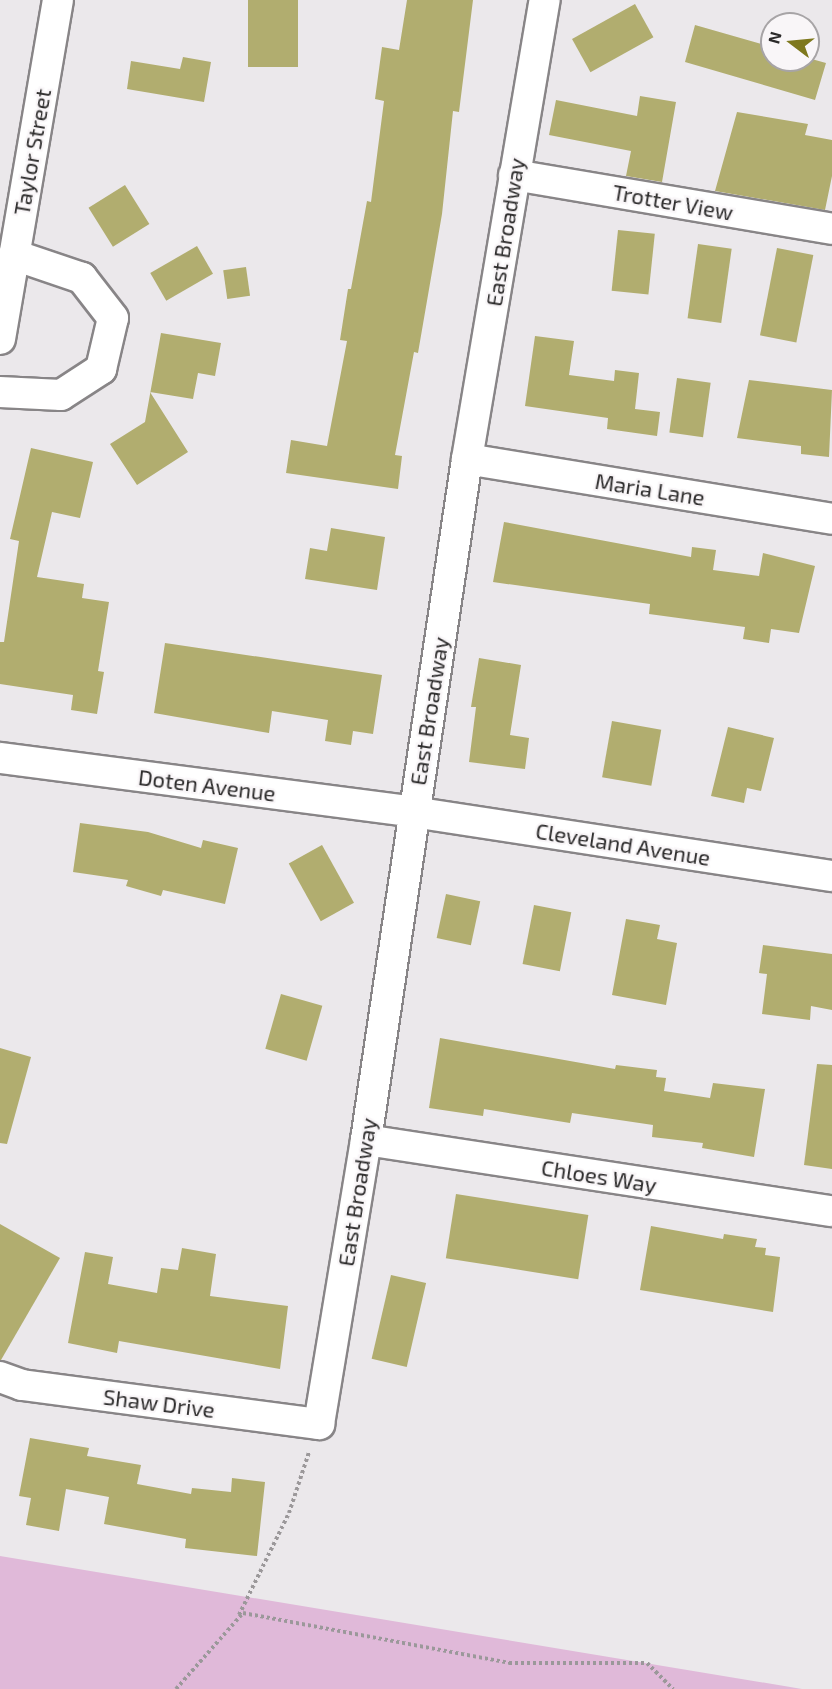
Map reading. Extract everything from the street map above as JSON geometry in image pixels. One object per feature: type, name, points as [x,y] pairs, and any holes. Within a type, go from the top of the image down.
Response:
[{"type":"street","name":"Taylor Street","points":[[0,339],[58,0]]},
{"type":"street","name":"East Broadway","points":[[318,1424],[366,1140],[467,459],[545,0]]},
{"type":"street","name":"Trotter View","points":[[514,175],[832,229]]},
{"type":"street","points":[[0,392],[61,395],[101,369],[112,318],[82,278],[14,255]]},
{"type":"street","name":"Maria Lane","points":[[467,459],[832,519]]},
{"type":"street","name":"Doten Avenue","points":[[0,758],[413,812]]},
{"type":"street","name":"Cleveland Avenue","points":[[413,812],[832,876]]},
{"type":"street","name":"Chloes Way","points":[[366,1140],[832,1211]]},
{"type":"street","name":"Shaw Drive","points":[[0,1377],[22,1385],[318,1424]]},
{"type":"path","points":[[236,1621],[289,1513],[318,1424]]},
{"type":"path","points":[[176,1689],[243,1613],[510,1663],[648,1663],[673,1689]]},
{"type":"shaded area","points":[[0,1556],[802,1689],[0,1689]]},
{"type":"building","points":[[248,0],[298,0],[298,67],[248,67]]},
{"type":"building","points":[[407,0],[473,0],[459,112],[453,111],[442,214],[418,353],[414,352],[395,455],[402,456],[398,489],[286,473],[291,440],[327,446],[347,341],[340,340],[348,289],[351,289],[367,201],[371,202],[384,101],[375,99],[382,47],[399,50]]},
{"type":"building","points":[[635,4],[653,37],[590,72],[572,39]]},
{"type":"building","points":[[695,25],[760,44],[760,72],[820,72],[820,61],[826,63],[815,100],[685,62]]},
{"type":"building","points":[[183,57],[211,62],[204,102],[127,89],[131,61],[180,69]]},
{"type":"building","points":[[640,96],[676,102],[662,182],[626,176],[631,151],[549,135],[556,100],[637,116]]},
{"type":"building","points":[[737,112],[808,124],[805,135],[832,140],[832,176],[825,210],[715,191]]},
{"type":"building","points":[[125,185],[149,224],[113,247],[89,208]]},
{"type":"building","points":[[618,230],[655,234],[648,295],[612,291]]},
{"type":"building","points":[[698,244],[732,249],[721,323],[688,318]]},
{"type":"building","points":[[197,246],[213,274],[166,301],[150,273]]},
{"type":"building","points":[[777,248],[813,255],[796,342],[760,335]]},
{"type":"building","points":[[246,267],[250,296],[227,299],[223,270]]},
{"type":"building","points":[[161,333],[221,343],[215,376],[198,373],[193,399],[150,392]]},
{"type":"building","points":[[535,336],[574,341],[569,375],[614,381],[615,370],[639,373],[635,409],[660,412],[657,436],[607,429],[608,418],[525,406]]},
{"type":"building","points":[[677,378],[711,383],[703,437],[669,432]]},
{"type":"building","points":[[749,380],[832,390],[829,457],[801,454],[801,446],[737,438]]},
{"type":"building","points":[[150,392],[188,452],[137,485],[110,444],[145,422]]},
{"type":"building","points":[[31,448],[93,462],[80,518],[52,512],[37,577],[84,584],[82,598],[109,602],[98,671],[104,672],[97,714],[71,710],[73,695],[0,684],[0,642],[4,642],[19,541],[10,539]]},
{"type":"building","points":[[504,522],[691,557],[692,547],[716,550],[713,570],[759,576],[763,553],[815,566],[799,633],[771,629],[769,643],[743,639],[745,627],[649,614],[650,604],[493,582]]},
{"type":"building","points":[[331,528],[385,537],[377,590],[305,579],[310,548],[327,551]]},
{"type":"building","points":[[165,643],[382,675],[373,734],[353,731],[351,745],[325,741],[328,720],[272,711],[269,733],[154,713]]},
{"type":"building","points":[[479,658],[521,665],[510,735],[529,738],[525,769],[469,762],[476,707],[471,707]]},
{"type":"building","points":[[612,721],[661,730],[651,786],[602,777]]},
{"type":"building","points":[[728,727],[774,738],[761,791],[747,788],[744,803],[711,796]]},
{"type":"building","points":[[80,823],[148,832],[201,848],[203,840],[238,848],[225,904],[163,890],[161,896],[126,886],[128,880],[73,872]]},
{"type":"building","points":[[322,845],[354,903],[321,921],[289,863]]},
{"type":"building","points":[[446,894],[480,901],[471,945],[437,938]]},
{"type":"building","points":[[534,905],[571,912],[560,971],[523,964]]},
{"type":"building","points":[[626,919],[660,925],[657,939],[677,943],[666,1005],[612,995]]},
{"type":"building","points":[[763,945],[832,954],[832,1010],[811,1006],[810,1020],[762,1014],[767,974],[759,973]]},
{"type":"building","points":[[281,994],[322,1006],[307,1061],[265,1049]]},
{"type":"building","points":[[440,1038],[615,1069],[616,1065],[657,1070],[656,1077],[666,1078],[664,1091],[710,1098],[713,1083],[765,1089],[754,1157],[702,1148],[703,1143],[652,1137],[653,1125],[572,1113],[570,1123],[484,1109],[483,1116],[429,1108]]},
{"type":"building","points":[[0,1048],[31,1057],[7,1144],[0,1143]]},
{"type":"building","points":[[817,1064],[832,1065],[832,1169],[804,1165]]},
{"type":"building","points":[[456,1194],[588,1215],[578,1279],[446,1258]]},
{"type":"building","points":[[0,1224],[60,1258],[1,1360],[0,1360]]},
{"type":"building","points":[[651,1226],[723,1239],[724,1234],[757,1239],[755,1247],[766,1248],[765,1255],[780,1257],[773,1312],[640,1290]]},
{"type":"building","points":[[182,1248],[216,1254],[210,1296],[288,1306],[280,1369],[119,1341],[117,1353],[68,1343],[85,1252],[113,1257],[108,1284],[157,1293],[161,1268],[178,1270]]},
{"type":"building","points":[[391,1275],[426,1283],[407,1367],[372,1359]]},
{"type":"building","points":[[30,1438],[89,1448],[87,1456],[141,1465],[137,1484],[191,1494],[192,1488],[231,1492],[232,1478],[265,1482],[257,1556],[185,1548],[186,1539],[104,1524],[109,1497],[66,1489],[59,1531],[26,1525],[31,1498],[19,1496]]}]
